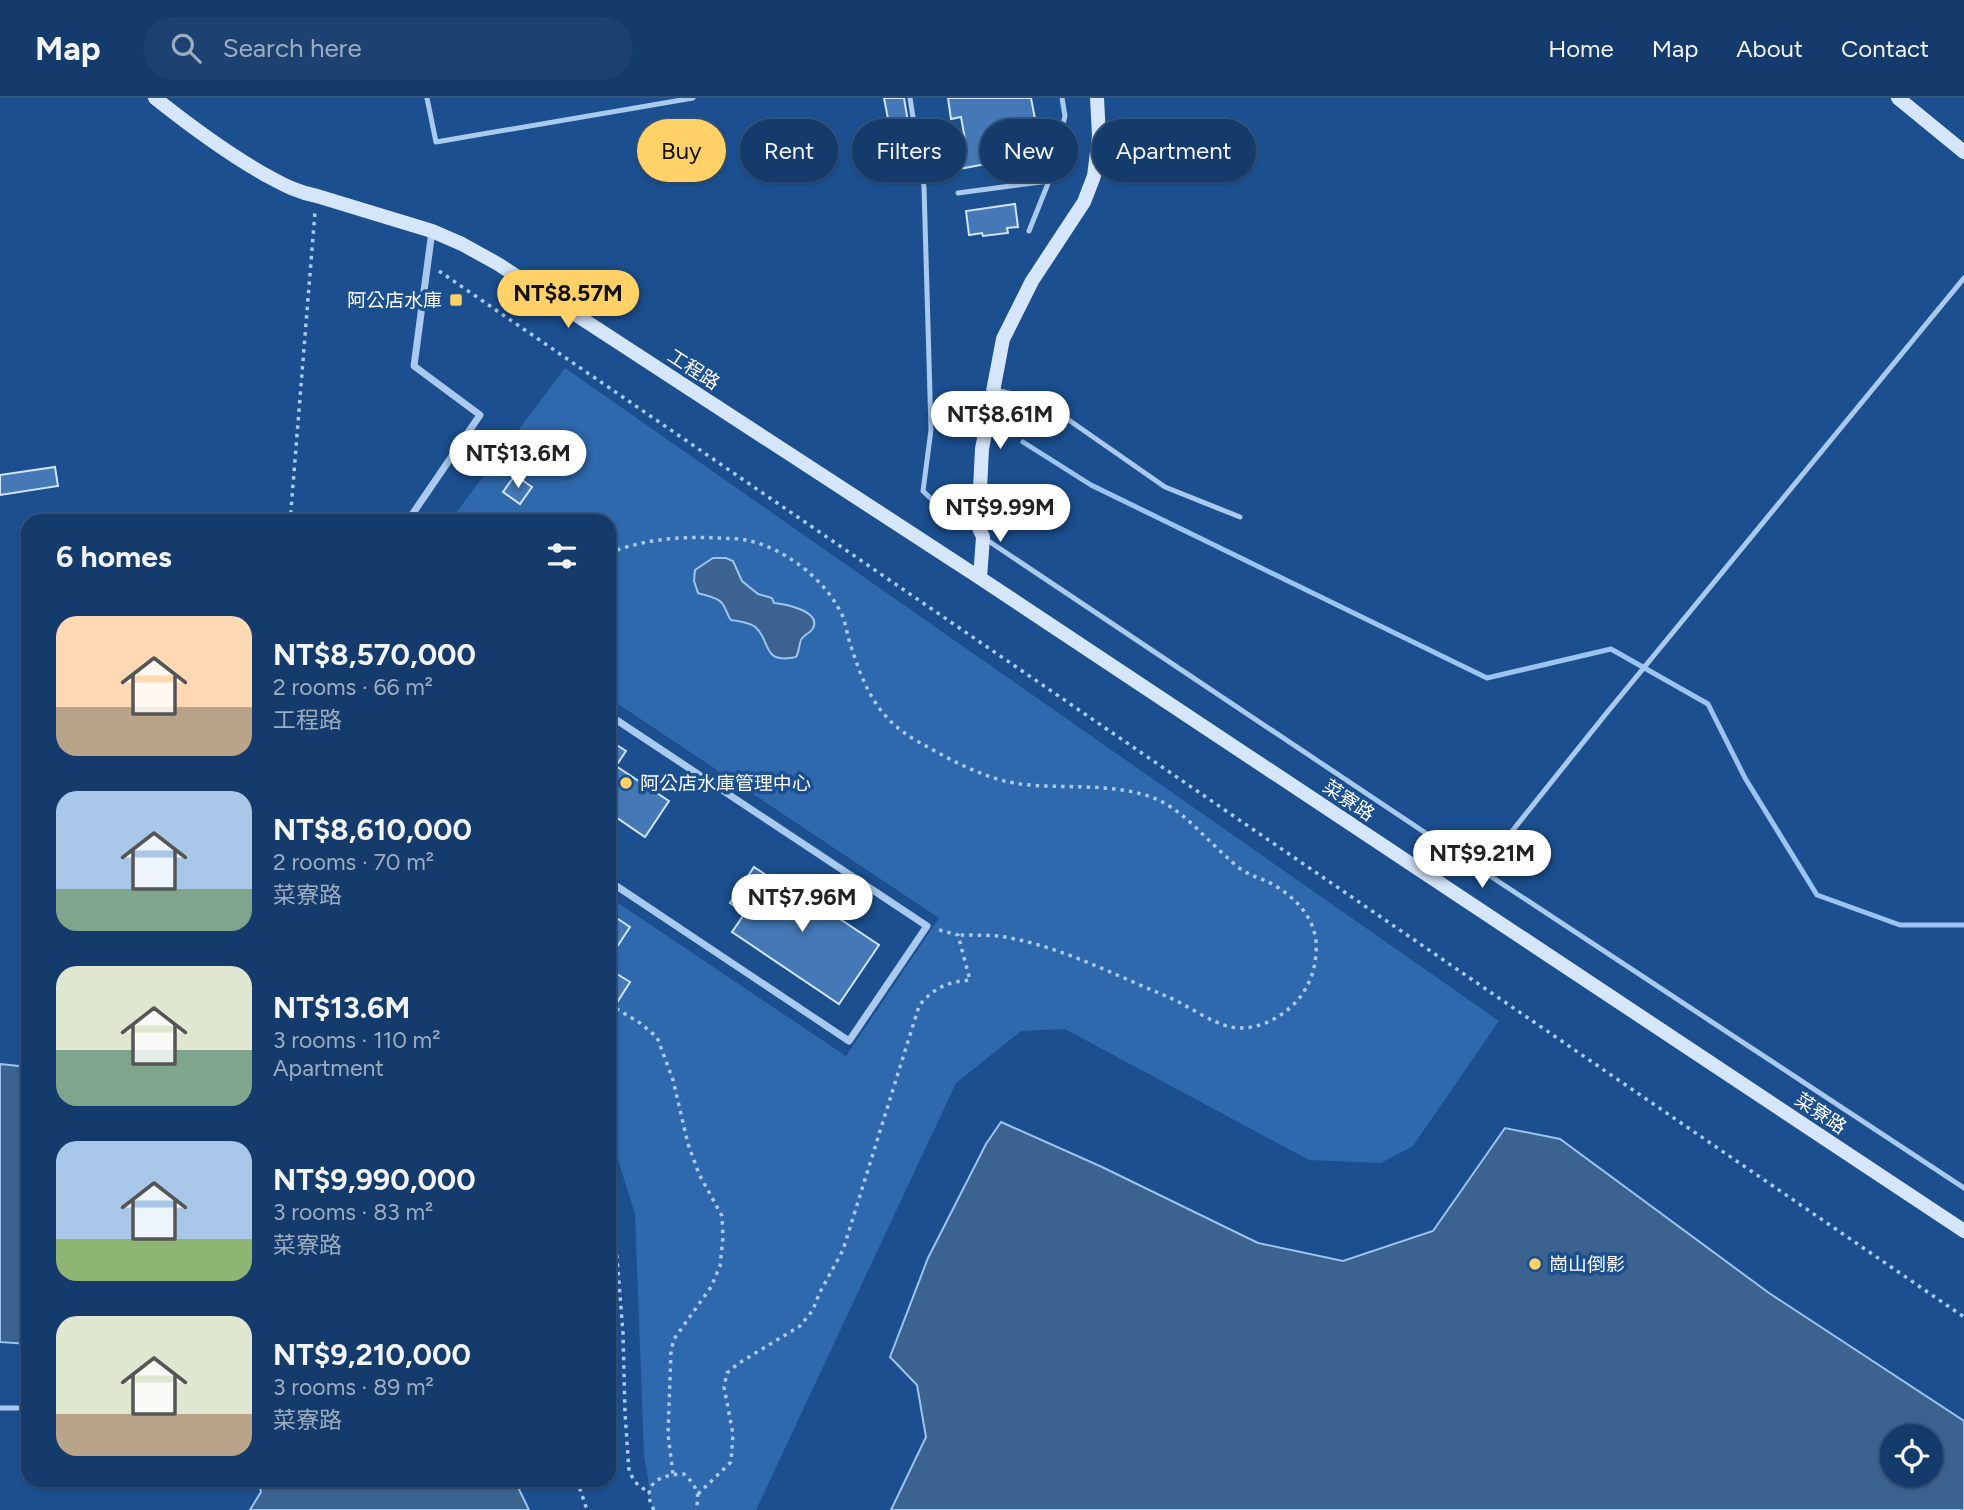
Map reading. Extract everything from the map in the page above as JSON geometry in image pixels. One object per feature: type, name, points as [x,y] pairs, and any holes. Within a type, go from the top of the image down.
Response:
[{"type":"street","name":"工程路","points":[[155,98],[192,128],[243,162],[298,192],[317,195],[432,232],[462,244],[498,264],[980,578]]},
{"type":"street","points":[[980,578],[982,449],[1003,338],[1032,281],[1084,202],[1094,176],[1099,136],[1097,98]]},
{"type":"street","points":[[1898,98],[1964,152]]},
{"type":"street","points":[[412,514],[480,415],[414,366],[432,232]]},
{"type":"street","name":"菜寮路","points":[[980,578],[1964,1231]]},
{"type":"street","points":[[616,720],[927,926],[849,1041],[616,886]]},
{"type":"lane","points":[[427,98],[436,142],[663,101],[693,98]]},
{"type":"lane","points":[[910,98],[924,187],[931,430],[923,491],[949,516],[981,532],[1481,870],[1964,1188]]},
{"type":"lane","points":[[1062,98],[1064,119]]},
{"type":"lane","points":[[958,193],[1041,182]]},
{"type":"lane","points":[[1029,231],[1049,182]]},
{"type":"lane","points":[[1481,870],[1964,278]]},
{"type":"lane","points":[[992,389],[1040,400],[1165,487],[1240,517]]},
{"type":"lane","points":[[0,1408],[21,1408]]},
{"type":"path","points":[[291,514],[317,195]]},
{"type":"path","points":[[426,262],[1964,1317]]},
{"type":"path","points":[[616,550],[629,545],[664,539],[718,538],[746,540],[797,563],[820,582],[841,610],[865,687],[886,719],[914,740],[984,775],[1017,784],[1117,790],[1146,795],[1164,803],[1245,872],[1289,895],[1303,908],[1312,923],[1317,942],[1310,982],[1298,1000],[1267,1023],[1231,1027],[1168,997],[1051,950],[996,936],[958,935],[927,926]]},
{"type":"path","points":[[698,1494],[731,1462],[733,1434],[724,1387],[727,1373],[738,1363],[800,1326],[813,1310],[843,1250],[919,1006],[929,993],[948,984],[970,980],[958,935]]},
{"type":"path","points":[[616,1008],[657,1037],[673,1080],[688,1144],[699,1174],[722,1216],[720,1266],[711,1287],[674,1339],[671,1351],[668,1434],[673,1474]]},
{"type":"path","points":[[616,1244],[629,1471],[635,1482],[650,1494]]},
{"type":"path","points":[[654,1510],[650,1494],[652,1485],[659,1478],[684,1474],[694,1483],[698,1494],[695,1510]]},
{"type":"path","points":[[579,1487],[587,1510]]},
{"type":"shaded area","points":[[565,368],[1499,1021],[1413,1146],[1381,1163],[1309,1160],[1065,1029],[1021,1031],[956,1083],[756,1510],[653,1510],[644,1455],[635,1214],[616,1153],[616,902],[846,1056],[939,918],[616,703],[616,514],[455,514]]},
{"type":"shaded area","points":[[713,558],[733,561],[742,581],[758,594],[772,598],[774,603],[801,610],[812,617],[813,628],[802,638],[796,657],[777,657],[772,654],[754,626],[731,620],[720,601],[698,593],[694,581],[695,570]]},
{"type":"shaded area","points":[[0,1064],[21,1066],[21,1344],[0,1342]]},
{"type":"shaded area","points":[[1001,1122],[1102,1167],[1258,1243],[1343,1261],[1433,1231],[1505,1128],[1560,1139],[1769,1293],[1964,1421],[1964,1510],[891,1510],[926,1437],[917,1385],[890,1357],[928,1258],[986,1144]]},
{"type":"shaded area","points":[[260,1487],[518,1487],[529,1510],[250,1510],[261,1492]]},
{"type":"building","points":[[884,98],[904,98],[908,119],[888,119]]},
{"type":"building","points":[[948,98],[1031,98],[1035,119],[980,119],[980,165],[966,168],[966,119],[951,119]]},
{"type":"building","points":[[1015,204],[1018,227],[1007,228],[1008,233],[969,235],[966,211]]},
{"type":"building","points":[[55,467],[58,486],[0,495],[0,475]]},
{"type":"building","points":[[515,475],[532,487],[520,504],[503,492]]},
{"type":"building","name":"阿公店水庫管理中心","points":[[616,745],[626,751],[616,766]]},
{"type":"building","name":"阿公店水庫管理中心","points":[[616,766],[669,801],[645,837],[617,818]]},
{"type":"building","points":[[754,867],[802,899],[814,882],[837,897],[828,911],[879,945],[839,1004],[732,932],[745,913],[730,903]]},
{"type":"building","points":[[616,918],[630,927],[616,948]]},
{"type":"building","points":[[616,973],[630,982],[618,1001],[616,1000]]},
{"type":"waterway","points":[[1023,442],[1091,485],[1487,678],[1611,649],[1708,704],[1745,778],[1817,895],[1900,925],[1964,925]]},
{"type":"place","name":"阿公店水庫","points":[[456,300]]},
{"type":"place","name":"阿公店水庫管理中心","points":[[626,783]]},
{"type":"place","name":"崗山倒影","points":[[1535,1264]]}]
